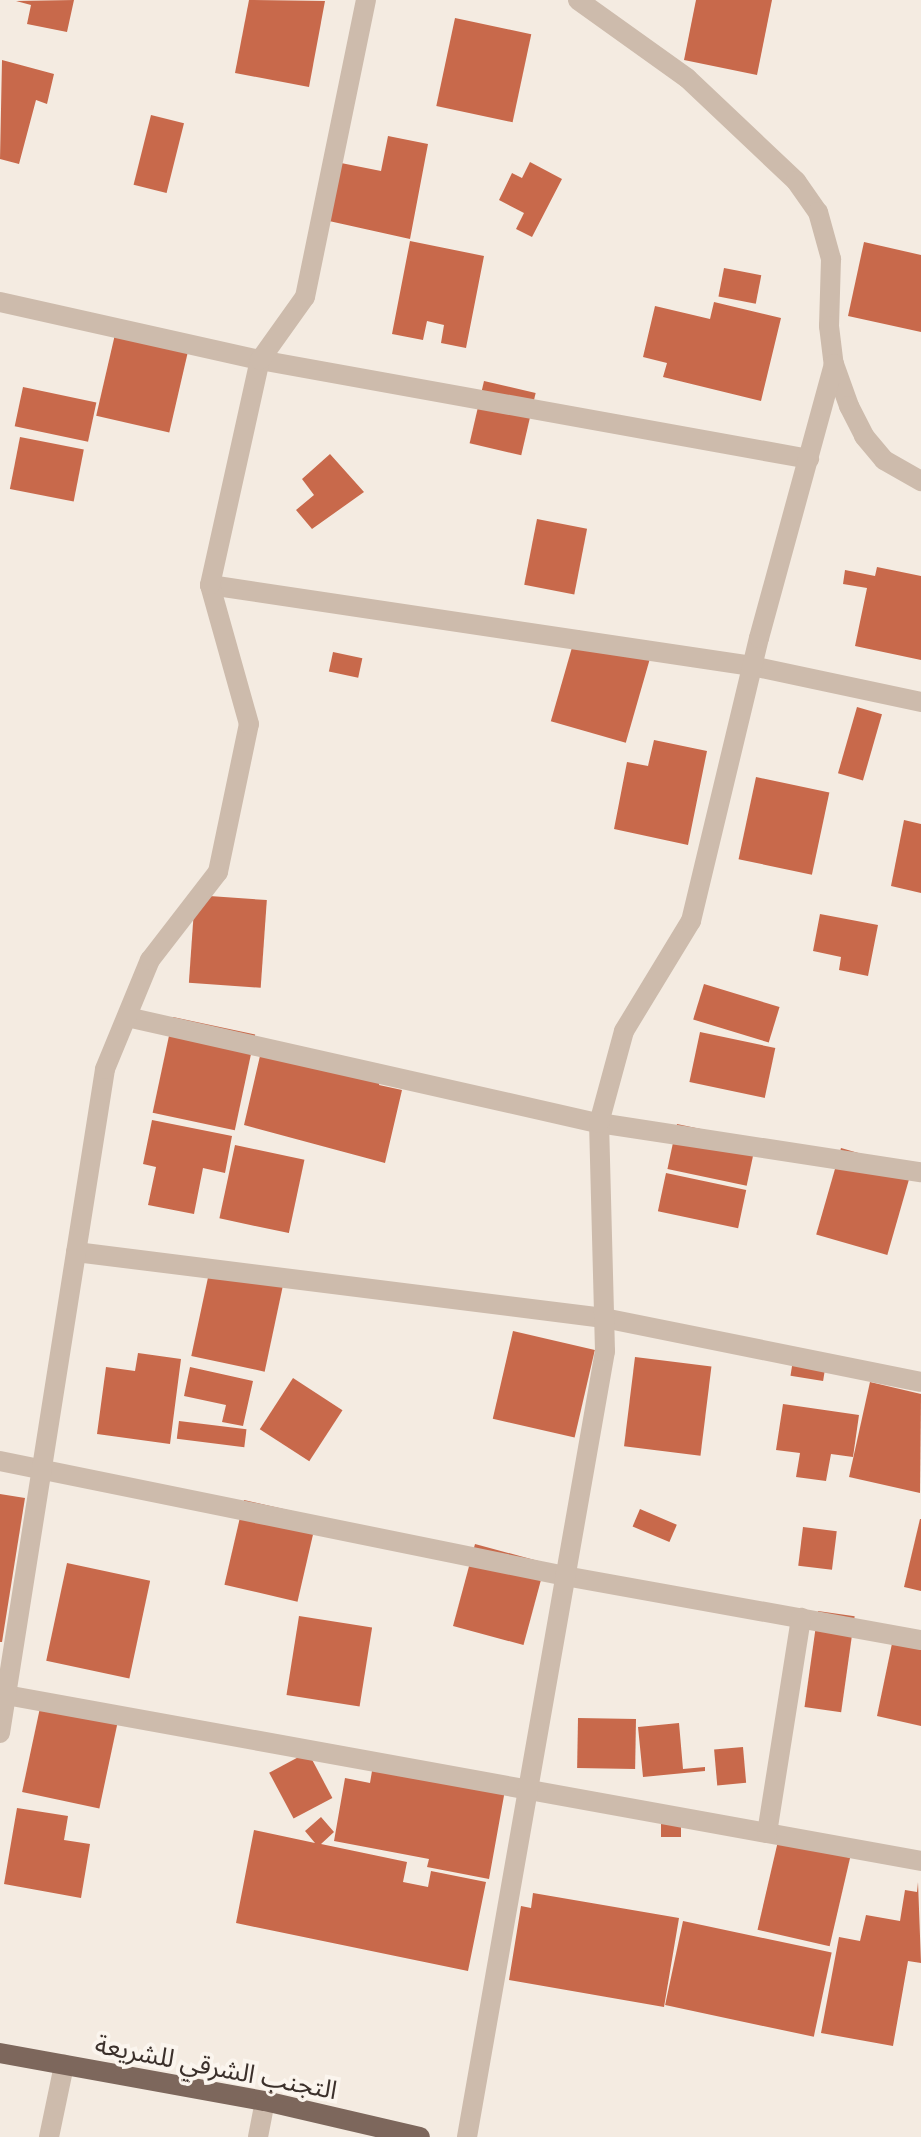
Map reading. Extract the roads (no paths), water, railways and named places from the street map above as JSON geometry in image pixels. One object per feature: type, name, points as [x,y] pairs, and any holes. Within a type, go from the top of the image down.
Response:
[{"type":"main road","name":"التجنب الشرقي للشريعة","points":[[0,2053],[265,2101],[420,2137]]},
{"type":"street","points":[[0,1733],[105,1069],[150,960],[218,872],[249,724],[210,585],[260,360],[305,297],[366,0]]},
{"type":"street","points":[[578,0],[687,78],[796,181],[818,212],[831,259],[829,326],[834,364],[864,436],[884,460],[921,481]]},
{"type":"street","points":[[0,302],[260,360],[809,459]]},
{"type":"street","points":[[467,2137],[605,1351],[599,1123],[624,1031],[691,921],[752,666],[834,364]]},
{"type":"street","points":[[210,585],[752,666],[921,702]]},
{"type":"street","points":[[127,1017],[599,1123],[921,1172]]},
{"type":"street","points":[[76,1252],[604,1318],[921,1382]]},
{"type":"street","points":[[0,1461],[565,1576],[921,1640]]},
{"type":"street","points":[[767,1833],[801,1618]]},
{"type":"street","points":[[6,1695],[921,1861]]},
{"type":"street","points":[[49,2137],[64,2065]]},
{"type":"street","points":[[258,2137],[265,2101]]}]
